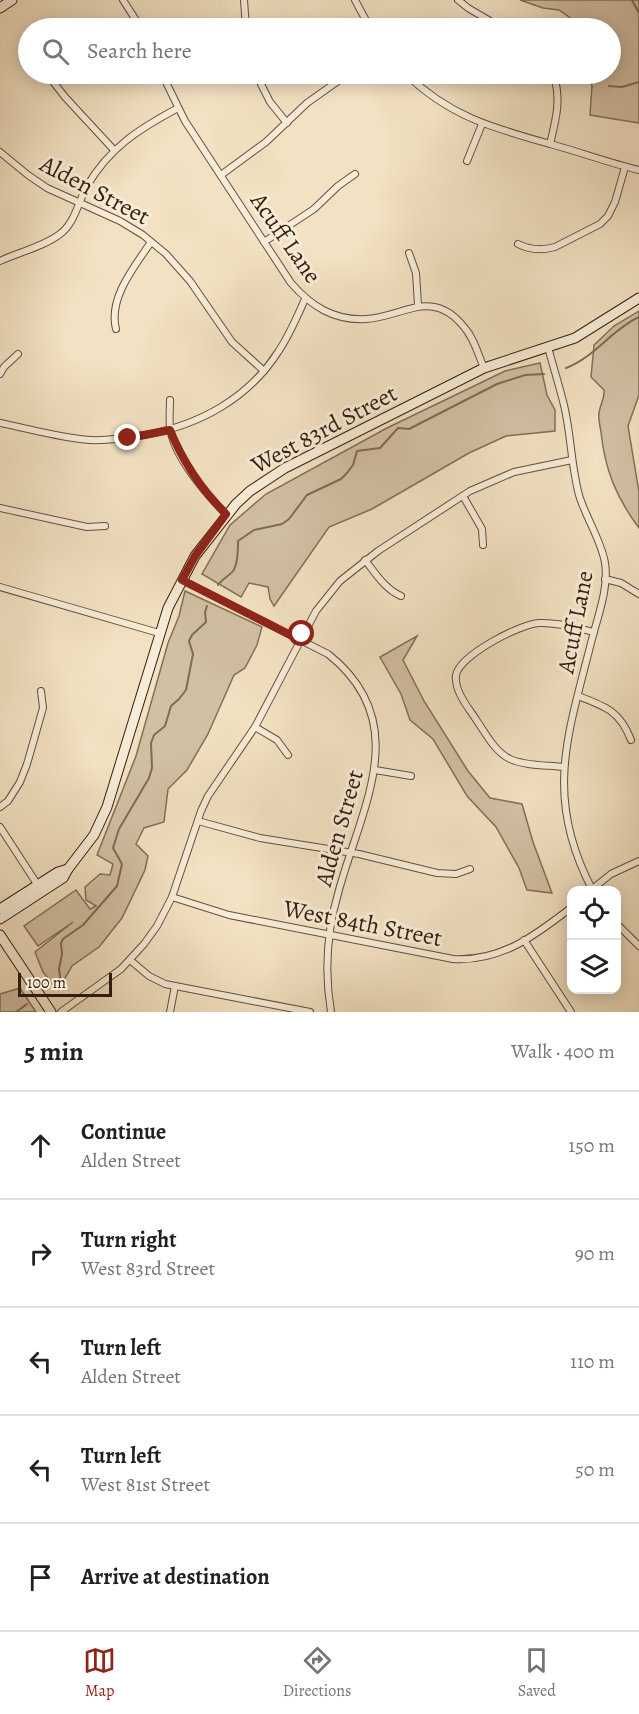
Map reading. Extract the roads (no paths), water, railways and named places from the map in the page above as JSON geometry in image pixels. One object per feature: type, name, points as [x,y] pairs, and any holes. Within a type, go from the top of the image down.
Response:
[{"type":"street","points":[[0,8],[12,0]]},
{"type":"street","points":[[123,0],[135,18]]},
{"type":"street","points":[[244,0],[245,18]]},
{"type":"street","points":[[356,0],[365,18]]},
{"type":"street","points":[[458,0],[483,18]]},
{"type":"street","points":[[55,84],[114,150]]},
{"type":"street","name":"Acuff Lane","points":[[167,84],[178,108],[264,242],[291,283],[305,299],[328,312],[352,318],[381,317],[418,305]]},
{"type":"street","points":[[261,84],[270,102],[286,123]]},
{"type":"street","points":[[221,175],[252,153],[314,98],[334,84]]},
{"type":"street","points":[[418,84],[450,108],[482,124],[639,170]]},
{"type":"street","points":[[550,144],[558,108],[556,84]]},
{"type":"street","points":[[0,261],[59,235],[73,218],[96,172],[114,150],[136,133],[178,108]]},
{"type":"street","points":[[467,161],[482,124]]},
{"type":"street","name":"Alden Street","points":[[0,152],[47,188],[120,221],[166,254],[190,281],[232,342],[264,371]]},
{"type":"street","points":[[518,244],[535,250],[555,247],[600,224],[613,209],[625,167]]},
{"type":"street","points":[[264,242],[314,209],[338,186],[355,174]]},
{"type":"street","points":[[116,329],[114,315],[117,300],[151,242]]},
{"type":"street","points":[[409,253],[416,273],[418,305],[442,310],[461,322],[469,333],[484,368]]},
{"type":"street","name":"West 83rd Street","points":[[0,909],[63,878],[94,835],[107,807],[159,633],[182,580],[195,556],[226,514],[250,491],[285,468],[484,368],[575,338],[639,298]]},
{"type":"street","points":[[0,423],[92,440],[128,438],[170,430],[202,418],[220,409],[250,386],[264,371],[285,340],[305,299]]},
{"type":"street","name":"Acuff Lane","points":[[548,347],[564,406],[582,505],[605,562],[605,579],[568,737],[564,767],[563,796],[568,827],[574,851],[590,886]]},
{"type":"street","points":[[0,374],[18,354]]},
{"type":"street","points":[[170,400],[170,430],[185,462],[197,481],[226,514]]},
{"type":"street","points":[[61,1012],[110,979],[130,960],[157,927],[172,897],[208,796],[255,727],[316,611],[329,593],[365,560],[463,496],[514,472],[572,460]]},
{"type":"street","points":[[463,496],[482,529],[483,544]]},
{"type":"street","points":[[0,508],[87,527],[105,526]]},
{"type":"street","points":[[365,560],[382,582],[401,596]]},
{"type":"street","points":[[605,579],[621,583],[639,594]]},
{"type":"street","name":"Alden Street","points":[[182,580],[328,654],[347,670],[366,698],[376,730],[375,770],[361,826],[339,890],[329,935],[327,969],[331,1012]]},
{"type":"street","points":[[0,587],[159,633]]},
{"type":"street","points":[[564,767],[511,760],[502,754],[462,699],[453,674],[475,653],[515,629],[527,625],[554,624],[594,632]]},
{"type":"street","points":[[0,807],[8,801],[20,782],[27,764],[43,708],[41,691]]},
{"type":"street","name":"Acuff Lane","points":[[578,696],[601,704],[615,714],[625,726],[631,740]]},
{"type":"street","points":[[255,727],[277,740],[288,754]]},
{"type":"street","points":[[375,770],[411,776]]},
{"type":"street","points":[[198,821],[260,838],[351,853],[447,874],[470,869]]},
{"type":"street","points":[[0,827],[40,889]]},
{"type":"street","points":[[597,886],[611,874],[639,861]]},
{"type":"street","name":"West 83rd Street","points":[[0,919],[40,889]]},
{"type":"street","name":"West 84th Street","points":[[172,897],[229,915],[466,959],[495,955],[524,940],[567,910]]},
{"type":"street","points":[[621,929],[639,946]]},
{"type":"street","points":[[0,935],[51,1012]]},
{"type":"street","points":[[524,940],[571,1012]]},
{"type":"street","points":[[130,960],[149,976],[175,986],[255,1005],[310,1012]]},
{"type":"street","points":[[170,1012],[175,986]]},
{"type":"waterway","points":[[632,0],[639,13]]},
{"type":"waterway","points":[[609,86],[622,87],[639,82]]},
{"type":"waterway","points":[[566,368],[586,357],[629,322],[639,317]]},
{"type":"waterway","points":[[218,585],[235,568],[238,541],[254,530],[282,524],[289,519],[307,495],[341,479],[353,465],[357,451],[380,448],[398,428],[409,429],[497,384],[525,375],[544,374]]},
{"type":"waterway","points":[[53,987],[59,982],[63,939],[83,925],[117,886],[122,864],[113,848],[119,829],[149,778],[152,768],[151,743],[154,735],[165,726],[171,706],[186,690],[193,654],[189,641],[206,622],[207,606]]},
{"type":"waterway","points":[[16,1012],[27,1004]]}]
